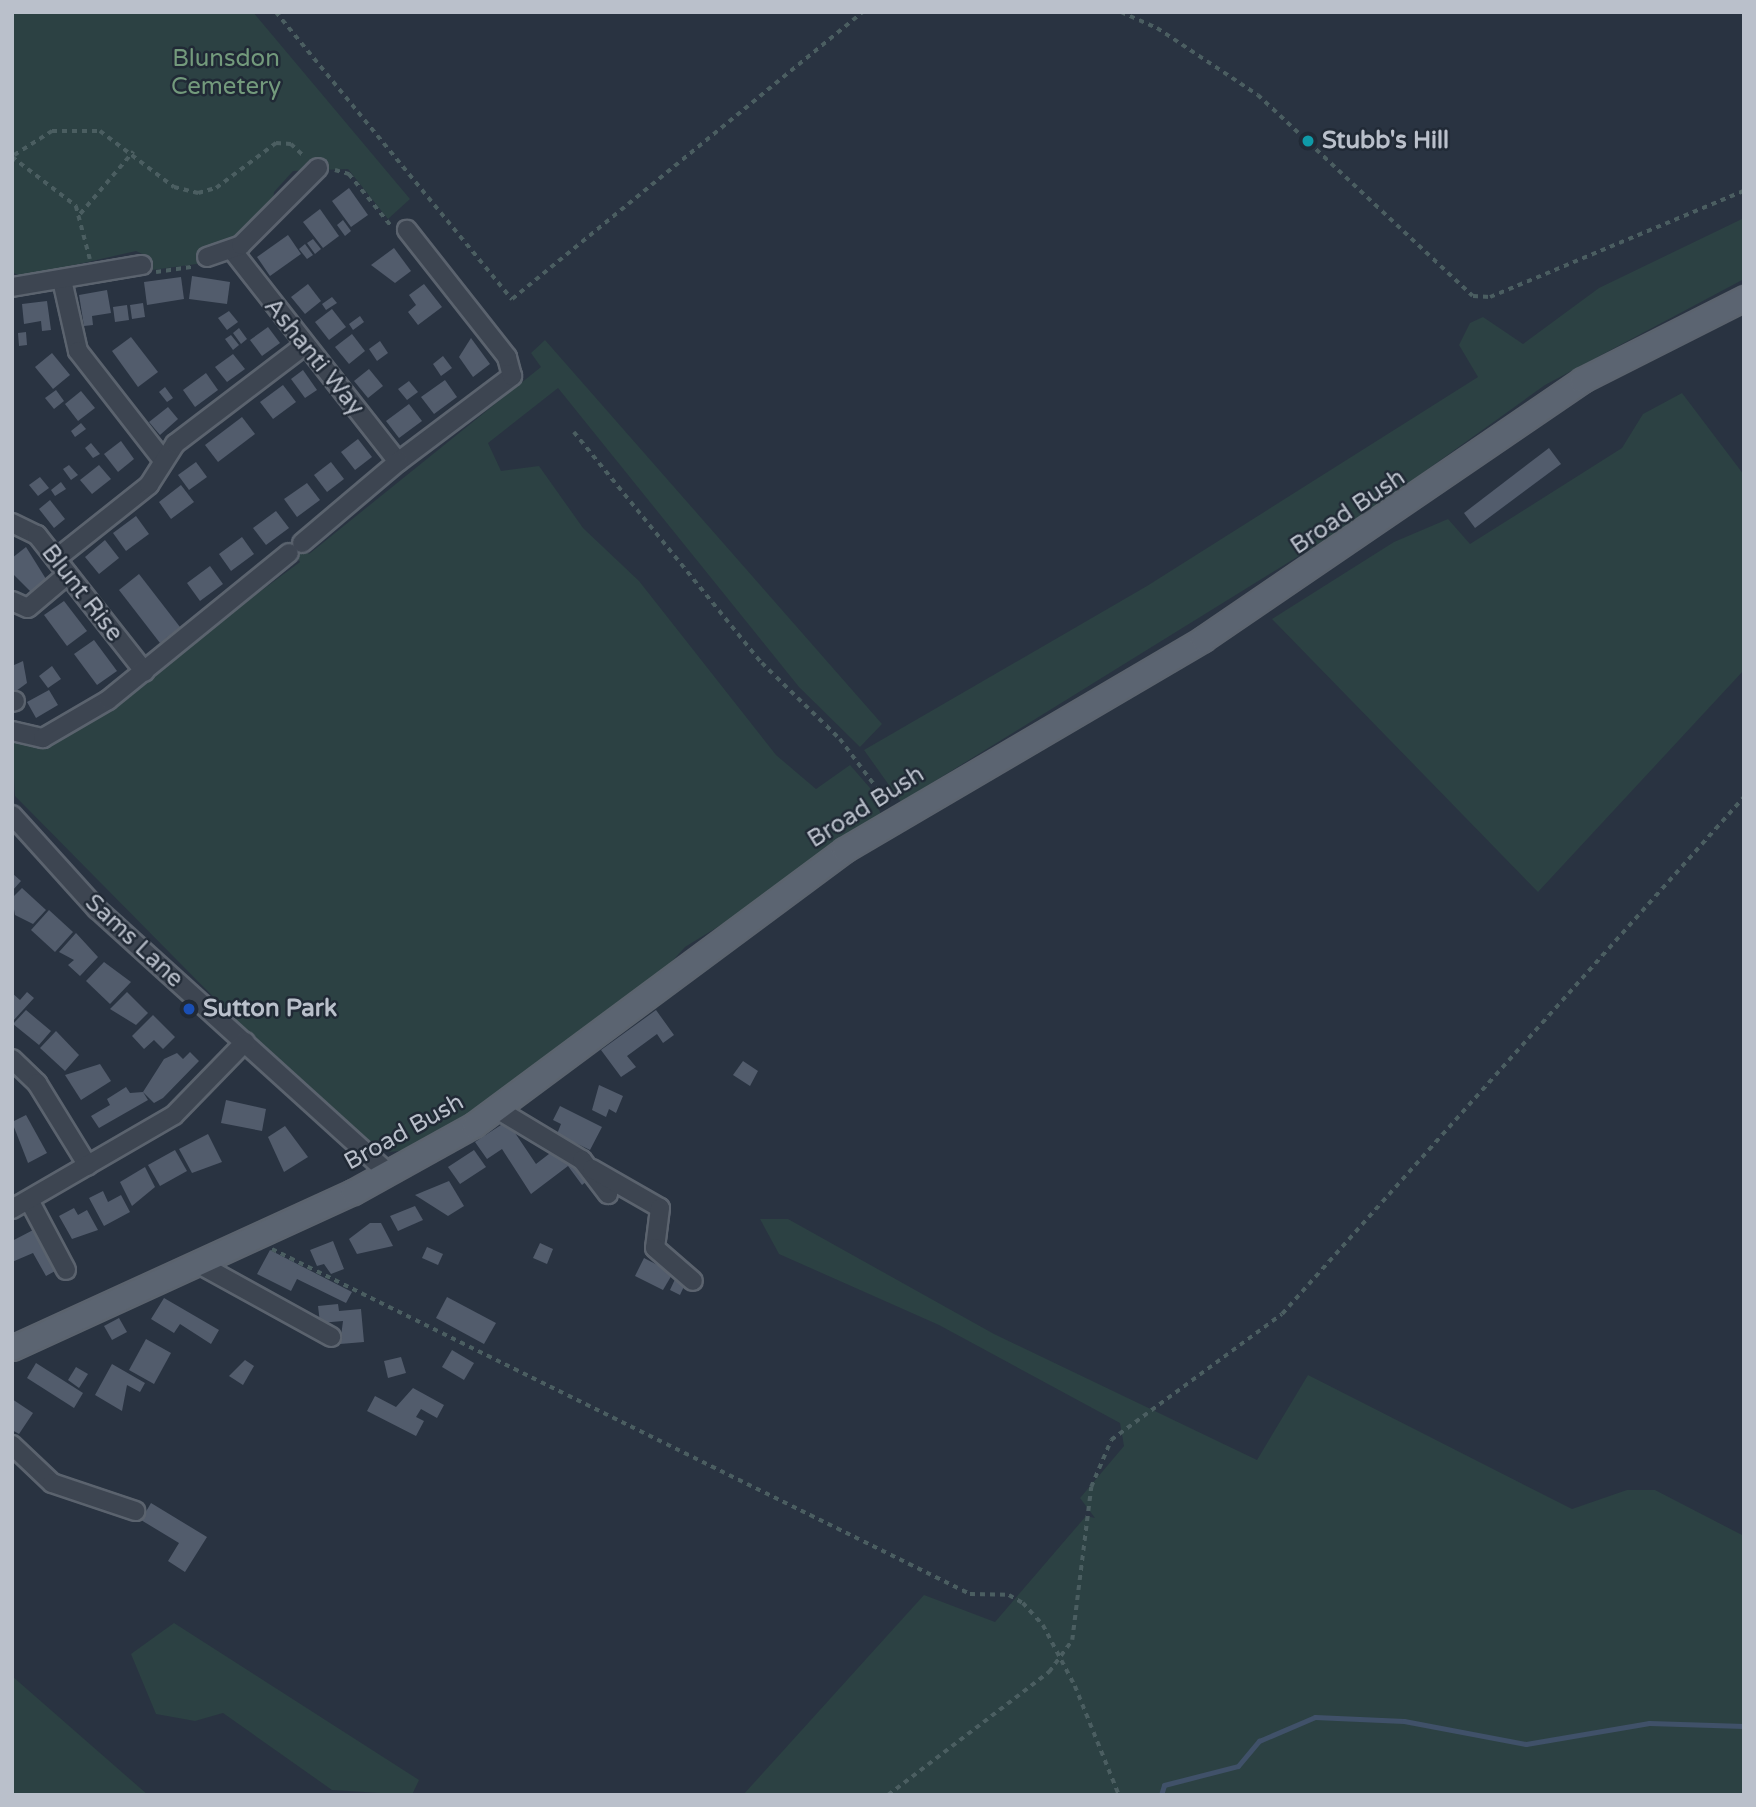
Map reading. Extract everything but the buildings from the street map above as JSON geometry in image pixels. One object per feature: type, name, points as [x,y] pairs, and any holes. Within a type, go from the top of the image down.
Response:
[{"type":"main road","name":"Broad Bush","points":[[12,1348],[199,1264],[388,1173],[497,1109],[753,913],[896,817],[1203,639],[1582,380],[1744,298]]},
{"type":"street","points":[[207,257],[232,250],[269,220],[319,167]]},
{"type":"street","points":[[12,731],[43,738],[108,699],[177,649],[398,462],[512,376],[507,357],[407,230]]},
{"type":"street","name":"Ashanti Way","points":[[232,250],[398,462]]},
{"type":"street","points":[[21,286],[142,265]]},
{"type":"street","points":[[62,280],[78,351],[163,460]]},
{"type":"street","points":[[56,559],[149,485],[163,460],[192,430],[305,345]]},
{"type":"street","name":"Blunt Rise","points":[[12,523],[37,535],[145,672]]},
{"type":"street","points":[[12,601],[28,608],[68,574]]},
{"type":"street","name":"Sams Lane","points":[[12,815],[97,909],[388,1173]]},
{"type":"street","points":[[12,1209],[174,1115],[245,1042]]},
{"type":"street","points":[[12,1059],[37,1083],[88,1166]]},
{"type":"street","points":[[497,1109],[592,1170],[660,1208],[655,1248],[693,1281]]},
{"type":"street","points":[[592,1170],[608,1195]]},
{"type":"street","points":[[29,1200],[66,1270]]},
{"type":"street","points":[[199,1264],[331,1337]]},
{"type":"street","points":[[12,1445],[52,1483],[135,1511]]},
{"type":"path","points":[[276,12],[512,299],[863,12]]},
{"type":"path","points":[[1121,12],[1157,28],[1258,94],[1473,296],[1490,297],[1744,191]]},
{"type":"path","points":[[96,271],[80,214],[13,156],[67,128],[100,131],[134,151],[174,187],[198,193],[216,188],[280,142],[319,167],[349,174],[393,228],[407,230]]},
{"type":"path","points":[[80,214],[134,151]]},
{"type":"path","points":[[142,265],[154,272],[208,265],[207,257]]},
{"type":"path","points":[[574,432],[762,663],[861,763],[896,817]]},
{"type":"path","points":[[888,1795],[1049,1672],[1072,1640],[1091,1487],[1111,1440],[1282,1314],[1744,797]]},
{"type":"path","points":[[256,1237],[970,1594],[1009,1595],[1043,1625],[1060,1657],[1119,1795]]},
{"type":"green space","name":"Blunsdon Cemetery","points":[[12,12],[253,12],[410,199],[388,219],[348,169],[293,171],[274,192],[272,209],[236,239],[202,248],[204,263],[152,270],[151,258],[136,251],[22,277],[12,272]]},
{"type":"green space","points":[[1744,218],[1744,279],[1545,385],[1357,520],[901,802],[864,750],[1147,586],[1478,377],[1459,345],[1470,323],[1483,317],[1523,344],[1599,288]]},
{"type":"green space","points":[[545,340],[882,724],[860,747],[799,687],[558,388],[488,443],[501,471],[539,466],[583,528],[639,581],[776,755],[816,789],[850,765],[870,788],[885,824],[685,947],[624,1015],[409,1150],[389,1152],[365,1139],[247,1031],[15,796],[12,741],[51,742],[104,715],[109,703],[300,562],[291,547],[296,543],[309,554],[541,367],[531,353]]},
{"type":"green space","points":[[1682,393],[1744,475],[1744,670],[1538,892],[1272,619],[1394,542],[1448,519],[1470,544],[1622,448],[1643,414]]},
{"type":"green space","points":[[760,1219],[788,1219],[994,1334],[1257,1460],[1308,1375],[1572,1509],[1627,1490],[1655,1490],[1744,1536],[1744,1795],[743,1795],[924,1595],[995,1622],[1086,1516],[1095,1518],[1080,1498],[1124,1446],[1120,1423],[939,1325],[779,1254]]},
{"type":"green space","points":[[174,1623],[419,1780],[412,1795],[332,1790],[223,1713],[195,1721],[156,1714],[131,1654]]},
{"type":"green space","points":[[12,1676],[148,1795],[12,1795]]},
{"type":"waterway","points":[[1161,1795],[1164,1785],[1238,1766],[1259,1741],[1315,1717],[1404,1721],[1526,1744],[1649,1723],[1744,1726]]},
{"type":"place","name":"Stubb's Hill","points":[[1308,141]]},
{"type":"place","name":"Sutton Park","points":[[189,1009]]}]
